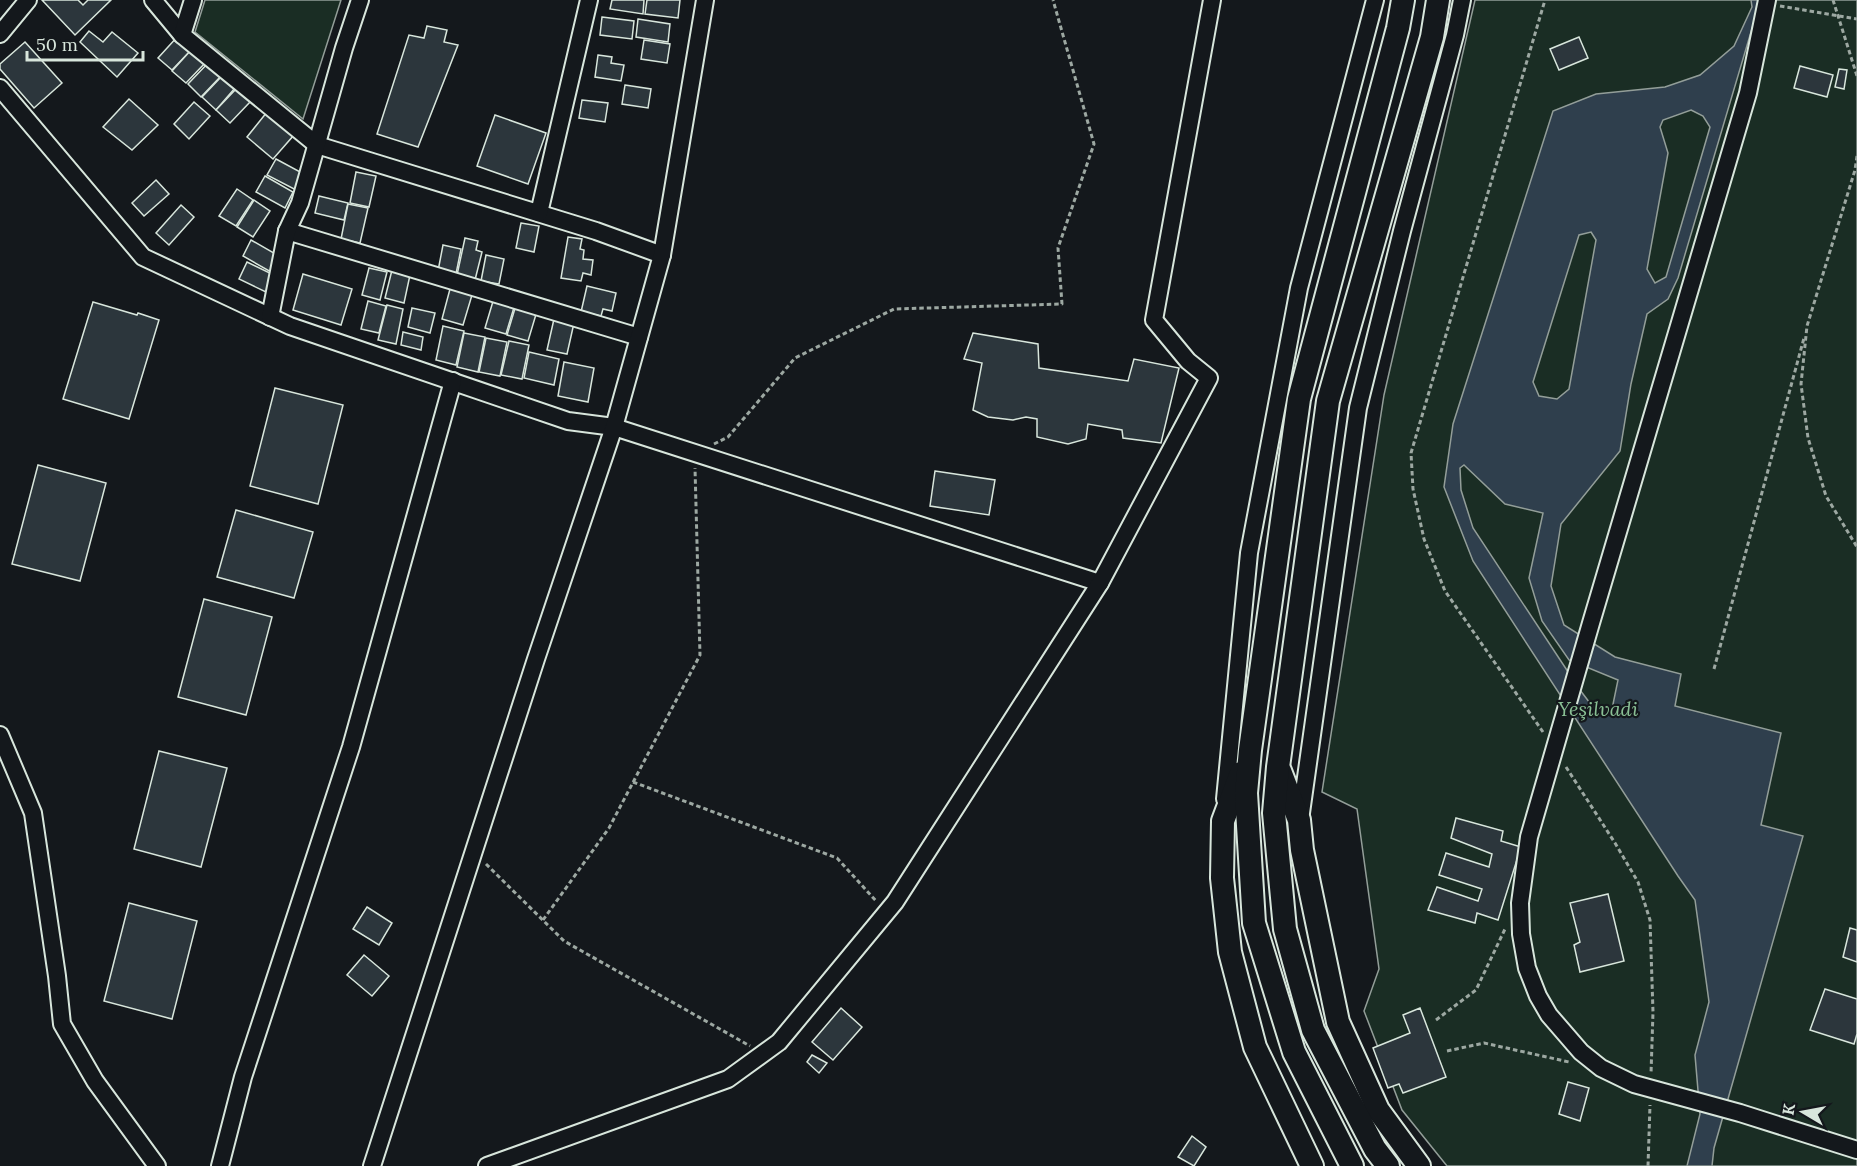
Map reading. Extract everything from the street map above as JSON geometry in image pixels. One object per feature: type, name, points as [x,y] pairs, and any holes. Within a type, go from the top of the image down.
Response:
[{"type":"main road","points":[[1352,1166],[1294,1052],[1254,923],[1246,793],[1299,399],[1398,28],[1403,0]]},
{"type":"main road","points":[[1388,1166],[1375,1149],[1313,1030],[1285,929],[1274,813],[1278,767],[1328,401],[1432,37],[1438,0]]},
{"type":"main road","points":[[1250,750],[1223,821],[1222,878],[1232,962],[1255,1047],[1312,1166]]},
{"type":"main road","points":[[1278,767],[1299,820],[1302,850],[1338,1022],[1378,1110],[1419,1166]]},
{"type":"street","points":[[0,34],[28,0]]},
{"type":"street","points":[[153,0],[182,35],[317,145],[597,231],[662,255]]},
{"type":"street","points":[[182,35],[193,0]]},
{"type":"street","points":[[270,317],[287,231],[300,203],[360,0]]},
{"type":"street","points":[[539,213],[589,0]]},
{"type":"street","points":[[372,1166],[614,427],[662,255],[705,0]]},
{"type":"street","points":[[487,1166],[728,1079],[779,1042],[895,902],[1100,583],[1209,378],[1188,362],[1154,320],[1212,0]]},
{"type":"street","points":[[1223,821],[1251,541],[1299,288],[1375,0]]},
{"type":"street","points":[[1299,820],[1358,408],[1402,231],[1455,35],[1462,0]]},
{"type":"street","points":[[1767,2],[1748,93],[1529,837],[1520,903],[1521,934],[1527,968],[1538,996],[1549,1015],[1581,1052],[1601,1068],[1634,1084],[1740,1113],[1857,1150]]},
{"type":"street","points":[[0,88],[144,257],[290,326],[568,420],[614,427],[1100,583]]},
{"type":"street","points":[[287,231],[639,337]]},
{"type":"street","points":[[220,1166],[243,1077],[351,747],[453,381]]},
{"type":"street","points":[[0,735],[33,813],[62,1024],[95,1081],[157,1166]]},
{"type":"path","points":[[543,920],[609,828],[700,655],[695,453],[728,437],[795,358],[894,309],[1062,304],[1058,248],[1094,144],[1053,0]]},
{"type":"path","points":[[1545,0],[1411,453],[1413,489],[1424,539],[1445,591],[1555,750],[1638,882],[1650,920],[1653,1012],[1648,1166]]},
{"type":"path","points":[[1833,0],[1857,76]]},
{"type":"path","points":[[1767,2],[1857,19]]},
{"type":"path","points":[[1714,669],[1806,329],[1855,170],[1857,156]]},
{"type":"path","points":[[1806,329],[1801,384],[1808,438],[1826,495],[1857,547]]},
{"type":"path","points":[[633,782],[837,858],[886,912]]},
{"type":"path","points":[[474,852],[564,941],[763,1053]]},
{"type":"path","points":[[1436,1020],[1476,990],[1502,934],[1520,903]]},
{"type":"path","points":[[1447,1051],[1484,1043],[1601,1068]]},
{"type":"green space","points":[[205,0],[341,0],[303,119],[195,32]]},
{"type":"green space","name":"Yeşilvadi","points":[[1475,0],[1857,0],[1857,1166],[1447,1166],[1402,1110],[1364,1011],[1379,969],[1357,809],[1322,792],[1384,395]]},
{"type":"water","points":[[1751,0],[1759,0],[1678,278],[1668,299],[1647,314],[1631,384],[1620,451],[1561,524],[1551,586],[1564,625],[1615,657],[1681,674],[1675,706],[1781,733],[1761,825],[1803,836],[1714,1148],[1712,1166],[1687,1166],[1700,1114],[1695,1055],[1709,1002],[1695,900],[1473,561],[1444,487],[1453,424],[1553,111],[1596,94],[1665,87],[1700,75],[1734,46],[1752,7]],"holes":[[[1691,110],[1703,116],[1710,127],[1666,277],[1655,283],[1647,269],[1668,153],[1660,127],[1663,120]],[[1591,232],[1596,240],[1569,389],[1557,399],[1539,396],[1533,382],[1579,235]],[[1464,465],[1505,504],[1543,513],[1529,578],[1542,621],[1569,660],[1618,680],[1611,714],[1599,715],[1580,690],[1473,528],[1461,490],[1460,468]]]},
{"type":"building","points":[[42,0],[78,0],[83,5],[88,0],[111,0],[75,35]]},
{"type":"building","points":[[612,0],[644,0],[643,14],[610,9]]},
{"type":"building","points":[[647,0],[680,0],[678,18],[645,14]]},
{"type":"building","points":[[602,17],[634,21],[632,39],[600,35]]},
{"type":"building","points":[[638,19],[670,24],[668,42],[636,37]]},
{"type":"building","points":[[427,26],[447,30],[444,42],[458,45],[418,147],[377,134],[409,35],[424,38]]},
{"type":"building","points":[[89,31],[103,42],[112,32],[138,53],[117,77],[80,42]]},
{"type":"building","points":[[178,36],[192,49],[172,70],[158,58]]},
{"type":"building","points":[[1579,37],[1588,58],[1559,70],[1550,49]]},
{"type":"building","points":[[644,40],[670,44],[667,63],[641,59]]},
{"type":"building","points":[[25,42],[62,83],[34,108],[0,69],[0,64]]},
{"type":"building","points":[[192,49],[206,62],[186,83],[172,71]]},
{"type":"building","points":[[598,55],[612,57],[611,63],[624,65],[621,81],[595,77]]},
{"type":"building","points":[[208,63],[221,76],[201,97],[188,84]]},
{"type":"building","points":[[1800,66],[1833,75],[1827,97],[1794,88]]},
{"type":"building","points":[[1839,69],[1847,70],[1844,89],[1835,87]]},
{"type":"building","points":[[222,76],[235,88],[216,110],[202,97]]},
{"type":"building","points":[[625,85],[651,89],[648,108],[622,104]]},
{"type":"building","points":[[236,89],[250,102],[230,123],[216,110]]},
{"type":"building","points":[[129,99],[158,125],[132,150],[103,127]]},
{"type":"building","points":[[582,100],[608,103],[605,122],[579,118]]},
{"type":"building","points":[[194,102],[210,116],[189,139],[174,124]]},
{"type":"building","points":[[267,112],[294,135],[273,159],[247,137]]},
{"type":"building","points":[[495,115],[546,133],[528,184],[477,166]]},
{"type":"building","points":[[276,159],[304,174],[296,190],[267,175]]},
{"type":"building","points":[[356,172],[376,176],[369,207],[350,203]]},
{"type":"building","points":[[265,176],[293,192],[285,208],[256,192]]},
{"type":"building","points":[[156,180],[169,194],[144,216],[132,203]]},
{"type":"building","points":[[237,189],[253,200],[236,226],[219,216]]},
{"type":"building","points":[[319,196],[348,203],[344,220],[315,213]]},
{"type":"building","points":[[254,200],[270,211],[253,237],[237,227]]},
{"type":"building","points":[[348,204],[368,208],[360,243],[341,239]]},
{"type":"building","points":[[181,205],[194,217],[169,245],[156,233]]},
{"type":"building","points":[[521,223],[539,226],[534,252],[516,248]]},
{"type":"building","points":[[568,237],[582,239],[580,249],[584,250],[583,259],[593,260],[591,275],[583,273],[581,281],[561,278]]},
{"type":"building","points":[[465,238],[478,241],[476,250],[482,252],[475,280],[457,275]]},
{"type":"building","points":[[251,240],[279,256],[271,272],[243,256]]},
{"type":"building","points":[[443,245],[461,249],[456,274],[438,271]]},
{"type":"building","points":[[486,255],[504,259],[499,284],[481,281]]},
{"type":"building","points":[[247,262],[276,276],[268,293],[239,279]]},
{"type":"building","points":[[369,268],[387,272],[380,300],[362,295]]},
{"type":"building","points":[[392,270],[410,275],[404,303],[385,298]]},
{"type":"building","points":[[303,274],[352,289],[341,325],[293,310]]},
{"type":"building","points":[[587,286],[616,293],[612,311],[603,309],[601,316],[581,312]]},
{"type":"building","points":[[450,289],[472,295],[463,325],[442,319]]},
{"type":"building","points":[[494,298],[515,304],[506,334],[485,328]]},
{"type":"building","points":[[368,301],[386,306],[379,333],[361,329]]},
{"type":"building","points":[[93,302],[159,320],[129,419],[63,399]]},
{"type":"building","points":[[387,305],[403,309],[396,344],[378,340]]},
{"type":"building","points":[[516,305],[537,311],[528,341],[507,335]]},
{"type":"building","points":[[412,308],[435,313],[430,333],[408,327]]},
{"type":"building","points":[[554,319],[574,323],[567,354],[547,350]]},
{"type":"building","points":[[443,326],[464,331],[456,365],[436,360]]},
{"type":"building","points":[[403,332],[423,337],[421,350],[401,345]]},
{"type":"building","points":[[464,333],[485,337],[478,372],[457,367]]},
{"type":"building","points":[[973,333],[1038,344],[1039,368],[1128,381],[1134,359],[1179,368],[1161,443],[1123,438],[1122,430],[1088,424],[1086,439],[1068,444],[1037,437],[1037,419],[1026,417],[1013,420],[988,417],[973,410],[982,363],[964,359]]},
{"type":"building","points":[[486,338],[507,342],[500,376],[479,372]]},
{"type":"building","points":[[509,341],[529,345],[522,379],[501,375]]},
{"type":"building","points":[[529,352],[559,359],[554,385],[524,378]]},
{"type":"building","points":[[564,362],[594,368],[588,402],[558,396]]},
{"type":"building","points":[[275,388],[343,405],[318,504],[250,486]]},
{"type":"building","points":[[38,465],[106,483],[80,581],[12,564]]},
{"type":"building","points":[[935,471],[995,480],[989,515],[930,506]]},
{"type":"building","points":[[236,510],[313,532],[294,598],[217,577]]},
{"type":"building","points":[[204,599],[272,617],[246,715],[178,697]]},
{"type":"building","points":[[159,751],[227,768],[201,867],[134,849]]},
{"type":"building","points":[[1456,818],[1503,831],[1501,841],[1521,847],[1498,920],[1477,913],[1475,923],[1428,910],[1437,887],[1478,901],[1482,889],[1439,875],[1446,853],[1489,867],[1492,854],[1451,838]]},
{"type":"building","points":[[1608,894],[1624,961],[1580,972],[1574,945],[1580,942],[1570,903]]},
{"type":"building","points":[[129,903],[197,921],[172,1019],[104,1001]]},
{"type":"building","points":[[367,907],[392,923],[379,945],[353,929]]},
{"type":"building","points":[[1850,928],[1857,930],[1857,962],[1843,957]]},
{"type":"building","points":[[364,955],[389,976],[372,996],[347,975]]},
{"type":"building","points":[[1825,989],[1857,999],[1857,1034],[1854,1044],[1810,1030]]},
{"type":"building","points":[[841,1008],[862,1027],[833,1060],[812,1042]]},
{"type":"building","points":[[1420,1008],[1446,1077],[1403,1093],[1399,1084],[1388,1088],[1373,1048],[1410,1033],[1403,1015]]},
{"type":"building","points":[[812,1055],[827,1063],[819,1073],[807,1062]]},
{"type":"building","points":[[1568,1082],[1589,1088],[1580,1121],[1559,1114]]},
{"type":"building","points":[[1192,1136],[1206,1147],[1194,1166],[1178,1157]]}]
